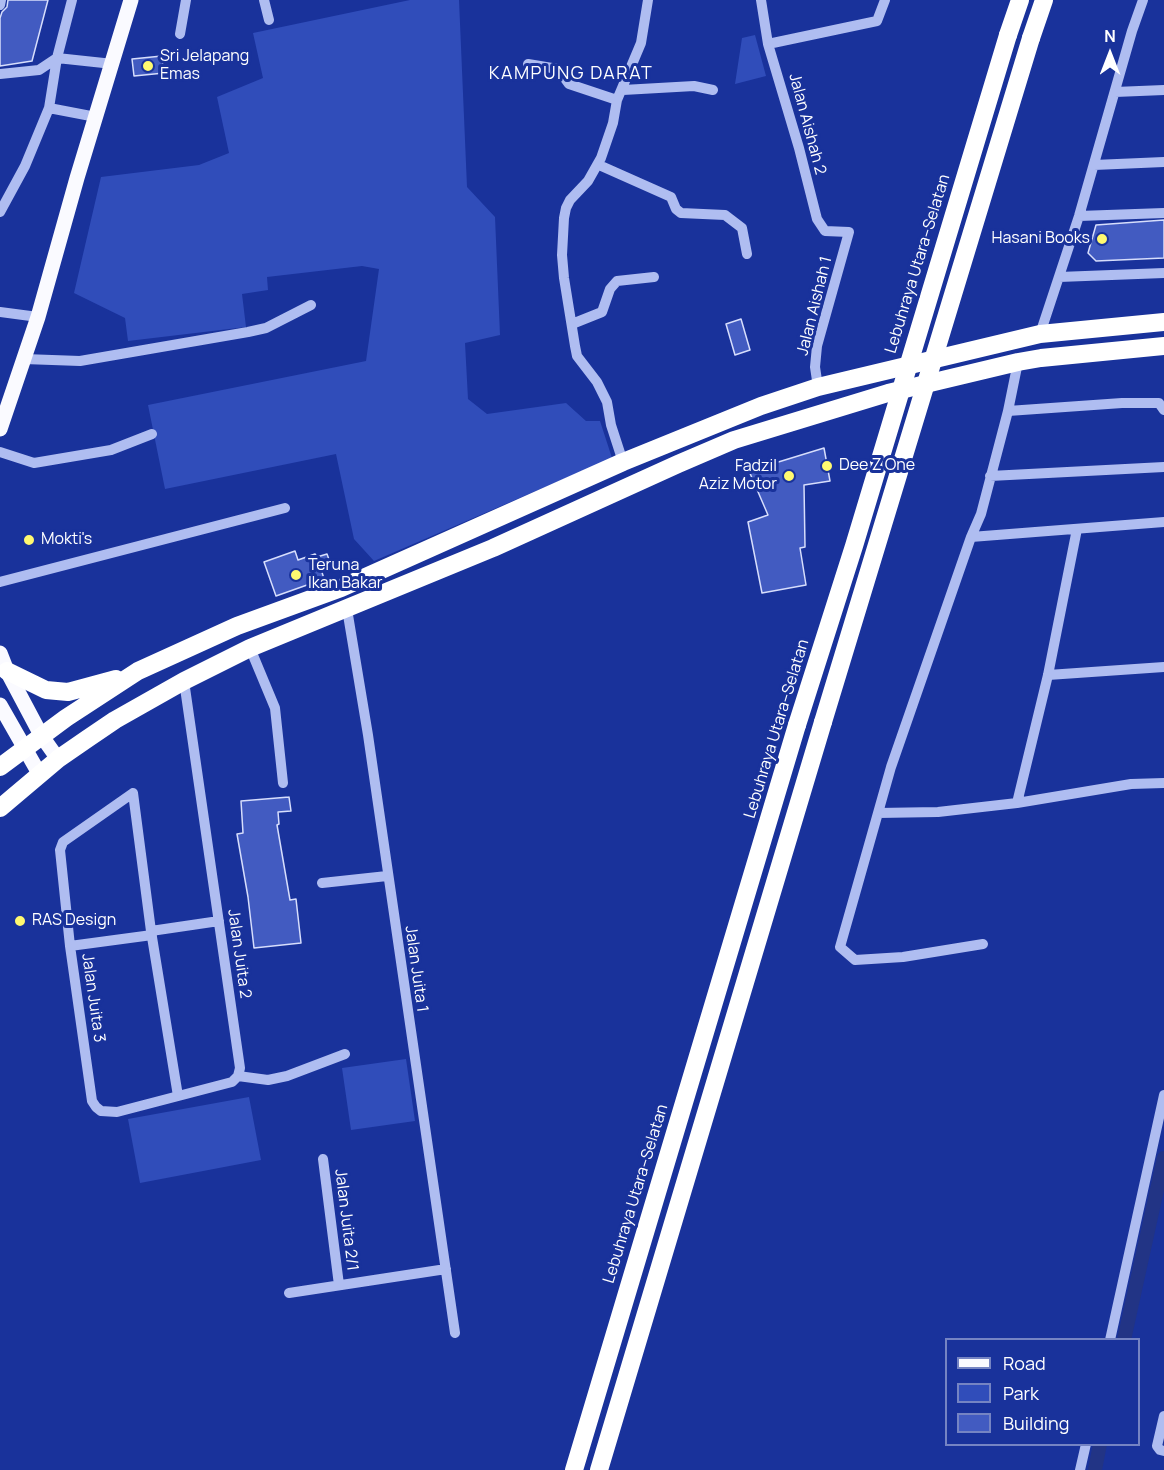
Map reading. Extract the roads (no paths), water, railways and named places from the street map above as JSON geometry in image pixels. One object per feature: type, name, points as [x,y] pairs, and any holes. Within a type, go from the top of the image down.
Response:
[{"type":"highway","name":"Lebuhraya Utara–Selatan","points":[[574,1470],[797,725],[854,546],[1020,0]]},
{"type":"highway","points":[[599,1470],[823,722],[1044,0]]},
{"type":"highway","points":[[7,671],[46,690],[68,692],[106,682],[138,671],[237,626],[341,588],[623,462],[761,406],[818,387],[1040,334],[1164,322]]},
{"type":"highway","points":[[0,808],[58,759],[115,720],[183,681],[250,648],[493,548],[734,441],[888,393],[1018,362],[1164,346]]},
{"type":"highway","points":[[0,767],[41,735],[138,671]]},
{"type":"main road","points":[[0,429],[4,401],[24,359],[38,317],[131,0]]},
{"type":"main road","points":[[0,653],[41,735],[58,759]]},
{"type":"main road","points":[[0,705],[40,775]]},
{"type":"street","points":[[0,5],[1,0]]},
{"type":"street","points":[[0,212],[26,166],[49,108],[57,58],[72,0]]},
{"type":"street","points":[[180,34],[186,0]]},
{"type":"street","points":[[264,0],[268,20]]},
{"type":"street","points":[[623,462],[611,425],[607,402],[597,382],[577,356],[566,303],[562,255],[564,218],[570,200],[599,165],[613,123],[617,100],[641,42],[648,0]]},
{"type":"street","name":"Jalan Aishah 2","points":[[761,0],[768,44],[799,148],[816,219],[825,231],[849,232]]},
{"type":"street","points":[[768,44],[878,21],[885,0]]},
{"type":"street","points":[[1040,334],[1079,216],[1143,0]]},
{"type":"street","points":[[57,58],[113,64]]},
{"type":"street","points":[[0,74],[39,70],[57,58]]},
{"type":"street","points":[[528,64],[558,69],[569,84],[617,100]]},
{"type":"street","points":[[623,90],[694,86],[713,90]]},
{"type":"street","points":[[1115,92],[1164,90]]},
{"type":"street","points":[[49,108],[96,117]]},
{"type":"street","points":[[1094,165],[1164,162]]},
{"type":"street","points":[[599,165],[671,197],[676,209],[681,213],[725,215],[742,228],[747,254]]},
{"type":"street","points":[[1079,216],[1164,213]]},
{"type":"street","name":"Jalan Aishah 1","points":[[818,387],[815,367],[817,346],[849,232]]},
{"type":"street","points":[[1059,277],[1164,273]]},
{"type":"street","points":[[572,324],[603,312],[610,289],[617,281],[654,277]]},
{"type":"street","points":[[24,359],[80,361],[248,332],[266,328],[311,305]]},
{"type":"street","points":[[0,312],[38,317]]},
{"type":"street","points":[[982,944],[903,957],[855,960],[840,947],[891,767],[981,514],[1008,411],[1018,362]]},
{"type":"street","points":[[1008,411],[1122,403],[1160,403],[1164,410]]},
{"type":"street","points":[[0,452],[34,463],[111,450],[152,434]]},
{"type":"street","points":[[990,476],[1164,467]]},
{"type":"street","points":[[0,582],[285,508]]},
{"type":"street","points":[[971,537],[1164,522]]},
{"type":"street","points":[[1017,802],[1048,675],[1077,529]]},
{"type":"street","name":"Jalan Juita 1","points":[[347,609],[368,735],[455,1333]]},
{"type":"street","points":[[250,648],[275,708],[283,783]]},
{"type":"street","points":[[1048,675],[1164,667]]},
{"type":"street","name":"Jalan Juita 2","points":[[183,681],[240,1068],[238,1076]]},
{"type":"street","points":[[878,813],[938,812],[1131,784],[1164,783]]},
{"type":"street","name":"Jalan Juita 3","points":[[151,933],[133,793],[63,842],[60,850],[70,946],[92,1101],[101,1111],[108,1113],[178,1096]]},
{"type":"street","points":[[321,883],[387,876]]},
{"type":"street","points":[[70,946],[219,921]]},
{"type":"street","points":[[151,933],[178,1096],[232,1082],[238,1076],[268,1080],[287,1076],[345,1054]]},
{"type":"street","points":[[1110,1338],[1164,1095]]},
{"type":"street","name":"Jalan Juita 2/1","points":[[323,1159],[339,1285]]},
{"type":"street","points":[[290,1293],[446,1269]]},
{"type":"street","points":[[1164,1416],[1157,1446],[1164,1451]]},
{"type":"street","points":[[1080,1470],[1086,1446]]},
{"type":"waterway","points":[[1124,1338],[1164,1158]]},
{"type":"waterway","points":[[1095,1470],[1100,1446]]},
{"type":"place","name":"Sri Jelapang Emas","points":[[148,66]]},
{"type":"place","name":"Hasani Books","points":[[1102,239]]},
{"type":"place","name":"Dee Z One","points":[[827,466]]},
{"type":"place","name":"Fadzil Aziz Motor","points":[[789,476]]},
{"type":"place","name":"Mokti's","points":[[29,540]]},
{"type":"place","name":"Teruna Ikan Bakar","points":[[296,575]]},
{"type":"place","name":"RAS Design","points":[[20,921]]},
{"type":"district","name":"KAMPUNG DARAT","points":[[571,74]]}]
